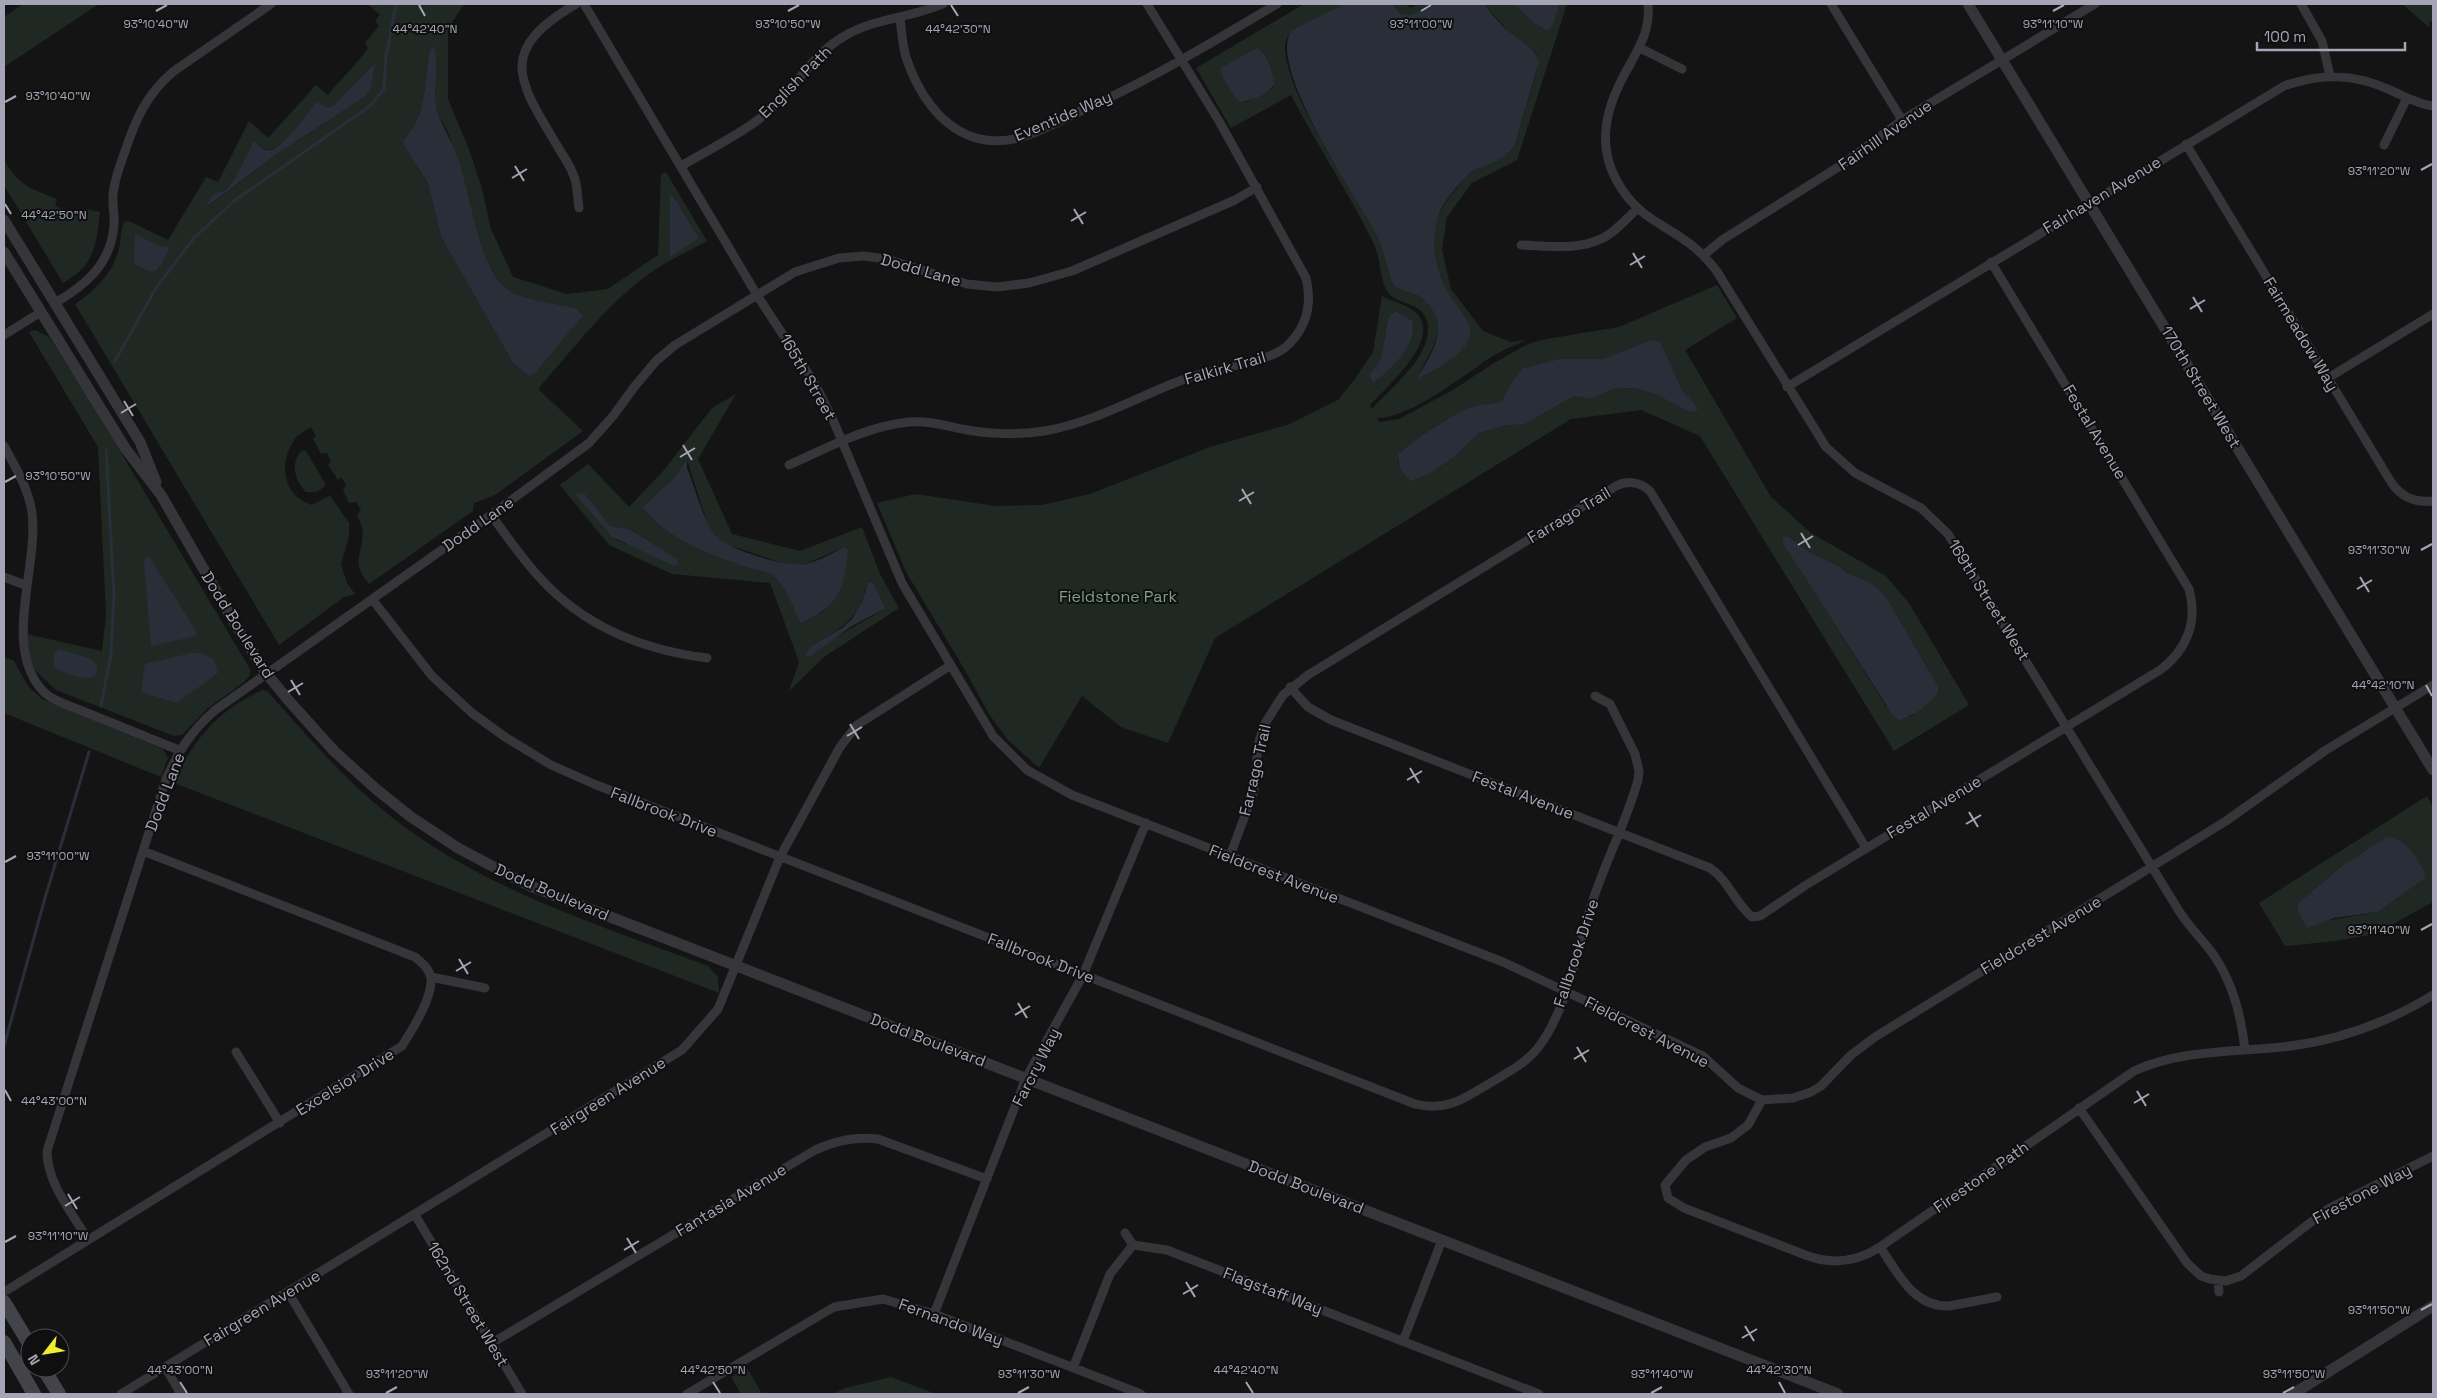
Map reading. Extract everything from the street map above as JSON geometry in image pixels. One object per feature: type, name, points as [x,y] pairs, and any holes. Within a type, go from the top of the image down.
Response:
[{"type":"main road","points":[[4,1302],[20,1329]]},
{"type":"main road","points":[[4,1342],[34,1394]]},
{"type":"main road","points":[[50,1378],[59,1394]]},
{"type":"street","points":[[55,303],[89,280],[101,266],[110,248],[114,225],[112,196],[115,178],[136,118],[145,101],[160,82],[174,71],[272,4]]},
{"type":"street","points":[[576,4],[539,28],[529,43],[522,61],[523,80],[530,100],[574,175],[579,208]]},
{"type":"street","name":"165th Street","points":[[584,4],[757,295],[815,384],[842,442],[890,560],[993,736],[1014,759]]},
{"type":"street","name":"English Path","points":[[681,166],[772,109],[815,58],[843,36],[861,27],[900,18],[943,4]]},
{"type":"street","name":"Falkirk Trail","points":[[789,465],[880,427],[911,422],[938,423],[972,431],[1008,434],[1045,431],[1084,421],[1183,380],[1278,352],[1294,338],[1308,314],[1310,294],[1306,278],[1257,187],[1148,4]]},
{"type":"street","name":"Eventide Way","points":[[900,18],[906,59],[921,91],[933,110],[950,127],[969,136],[995,142],[1022,137],[1151,78],[1277,4]]},
{"type":"street","name":"169th Street West","points":[[1648,4],[1649,27],[1609,110],[1605,131],[1609,164],[1613,177],[1637,209],[1647,218],[1687,242],[1704,256],[1721,278],[1814,432],[1840,462],[1871,483],[1920,508],[1948,534],[2188,925],[2212,953],[2222,970],[2231,986],[2241,1018],[2245,1050]]},
{"type":"street","points":[[1831,4],[1902,120]]},
{"type":"street","name":"170th Street West","points":[[1968,4],[2433,770]]},
{"type":"street","name":"Fairhill Avenue","points":[[1704,256],[1722,240],[1843,164],[1902,120],[2095,4]]},
{"type":"street","points":[[2300,4],[2322,41],[2330,76]]},
{"type":"street","points":[[1640,48],[1682,69]]},
{"type":"street","name":"Fairhaven Avenue","points":[[1787,387],[2089,202],[2284,86],[2307,79],[2330,76],[2362,79],[2407,98],[2433,106]]},
{"type":"street","points":[[2384,145],[2407,98]]},
{"type":"street","name":"Fairmeadow Way","points":[[2186,144],[2396,489],[2416,501],[2433,501]]},
{"type":"street","name":"Dodd Lane","points":[[88,1240],[51,1178],[47,1165],[47,1151],[166,779],[179,750],[200,724],[214,711],[492,515],[589,443],[613,416],[645,373],[675,344],[803,269],[823,261],[850,257],[886,259],[967,284],[998,287],[1036,282],[1072,271],[1235,200],[1257,187]]},
{"type":"street","points":[[1521,245],[1576,247],[1593,243],[1607,236],[1637,209]]},
{"type":"street","name":"Dodd Boulevard","points":[[4,220],[140,442],[161,495]]},
{"type":"street","name":"Dodd Boulevard","points":[[4,252],[125,448],[161,495],[234,622],[266,673],[334,751],[376,789],[439,836],[528,885],[1838,1394]]},
{"type":"street","name":"Festal Avenue","points":[[1290,687],[1308,707],[1331,720],[1710,868],[1723,879],[1739,903],[1752,917],[1760,916],[1866,848],[2171,662],[2186,642],[2193,615],[2192,602],[2183,577],[1991,262]]},
{"type":"street","points":[[4,335],[41,312]]},
{"type":"street","points":[[2328,378],[2433,314]]},
{"type":"street","points":[[4,446],[25,489],[32,512],[32,534],[19,631],[20,654],[24,668],[34,683],[46,695],[179,750]]},
{"type":"street","name":"Farrago Trail","points":[[1230,856],[1254,791],[1260,735],[1276,704],[1290,687],[1308,674],[1616,486],[1626,482],[1636,483],[1650,491],[1866,848]]},
{"type":"street","points":[[492,515],[542,580],[556,594],[592,621],[630,640],[652,648],[673,654],[707,658]]},
{"type":"street","points":[[4,577],[25,585]]},
{"type":"street","name":"Fallbrook Drive","points":[[372,599],[432,676],[472,713],[505,737],[552,765],[594,784],[780,857],[1415,1104],[1427,1107],[1440,1107],[1463,1100],[1526,1060],[1545,1038],[1565,991],[1576,962],[1592,904],[1636,788],[1638,771],[1637,762],[1610,704],[1595,696]]},
{"type":"street","name":"Fairgreen Avenue","points":[[121,1394],[682,1050],[718,1010],[780,857],[840,747],[857,725],[951,665]]},
{"type":"street","name":"Fieldcrest Avenue","points":[[1014,759],[1056,788],[1503,962],[1703,1056],[1738,1088],[1762,1100],[1793,1098],[1811,1092],[1821,1086],[1851,1055],[1875,1037],[2251,805],[2326,750],[2433,685]]},
{"type":"street","name":"Farcry Way","points":[[934,1314],[1026,1078],[1084,975],[1146,823]]},
{"type":"street","points":[[143,851],[415,957],[426,967],[431,977],[485,988]]},
{"type":"street","name":"Excelsior Drive","points":[[4,1292],[402,1046],[415,1025],[430,989],[431,977]]},
{"type":"street","name":"Firestone Path","points":[[1762,1100],[1753,1119],[1741,1132],[1705,1147],[1678,1168],[1665,1186],[1668,1198],[1684,1208],[1826,1261],[1854,1260],[1880,1248],[2079,1108],[2120,1080],[2149,1064],[2183,1056],[2320,1042],[2357,1032],[2392,1018],[2433,995]]},
{"type":"street","points":[[236,1052],[280,1123]]},
{"type":"street","points":[[2079,1108],[2187,1263],[2201,1276],[2218,1281],[2218,1292]]},
{"type":"street","name":"Fantasia Avenue","points":[[492,1343],[815,1150],[840,1140],[862,1137],[878,1139],[987,1179]]},
{"type":"street","name":"Firestone Way","points":[[2218,1281],[2242,1276],[2328,1208],[2433,1156]]},
{"type":"street","name":"162nd Street West","points":[[415,1215],[522,1394]]},
{"type":"street","points":[[1073,1368],[1110,1274],[1133,1245],[1125,1233]]},
{"type":"street","points":[[1403,1341],[1442,1240]]},
{"type":"street","name":"Flagstaff Way","points":[[1133,1245],[1167,1250],[1539,1394]]},
{"type":"street","points":[[1880,1248],[1908,1287],[1922,1300],[1941,1307],[1997,1297]]},
{"type":"street","points":[[288,1292],[349,1394]]},
{"type":"street","name":"Fernando Way","points":[[687,1394],[834,1307],[883,1299],[934,1314],[1142,1394]]},
{"type":"street","points":[[2294,1394],[2433,1306]]},
{"type":"street","points":[[165,1367],[181,1394]]},
{"type":"green space","points":[[23,4],[99,4],[4,67],[4,17]]},
{"type":"green space","points":[[368,4],[383,4],[386,6],[387,4],[464,4],[448,29],[448,99],[470,152],[482,189],[491,229],[513,277],[567,294],[608,289],[658,255],[661,174],[666,172],[707,241],[661,266],[632,287],[590,329],[538,389],[583,431],[495,495],[474,503],[473,511],[369,584],[360,570],[359,563],[363,532],[357,515],[361,510],[356,502],[349,503],[343,490],[346,485],[341,477],[338,480],[328,465],[331,461],[327,453],[321,454],[313,439],[316,436],[311,427],[296,437],[288,451],[285,470],[286,479],[295,495],[312,505],[329,496],[331,497],[349,523],[349,536],[341,564],[347,583],[355,594],[344,597],[279,645],[75,304],[96,287],[108,274],[119,249],[124,222],[129,221],[168,240],[206,177],[218,182],[249,121],[268,138],[316,85],[328,95],[368,48],[365,43],[379,26],[375,21],[380,15]],"holes":[[[432,47],[436,60],[435,95],[437,110],[450,138],[473,221],[489,265],[499,281],[510,291],[532,299],[576,308],[583,314],[535,372],[529,376],[513,363],[441,237],[428,183],[404,146],[403,140],[411,131],[420,110],[429,52]],[[374,64],[364,96],[277,154],[207,207],[213,194],[226,190],[235,178],[254,142],[262,148],[272,149],[277,147],[317,103],[327,108],[333,106]]]},
{"type":"green space","name":"Fieldstone Park","points":[[1304,4],[1344,4],[1292,30],[1285,45],[1288,67],[1307,114],[1375,232],[1383,251],[1392,283],[1401,290],[1422,298],[1436,316],[1437,334],[1418,378],[1450,360],[1466,321],[1440,277],[1435,261],[1433,246],[1434,230],[1439,214],[1465,178],[1478,168],[1501,158],[1511,150],[1515,144],[1538,67],[1537,55],[1508,31],[1484,4],[1567,4],[1517,160],[1472,183],[1447,217],[1442,250],[1451,289],[1483,331],[1511,342],[1526,340],[1493,356],[1419,405],[1404,412],[1377,418],[1379,422],[1399,419],[1453,390],[1526,345],[1541,340],[1619,327],[1717,285],[1737,318],[1685,350],[1771,497],[1811,533],[1886,576],[1909,603],[1969,705],[1894,751],[1700,436],[1641,410],[1571,419],[1215,638],[1168,743],[1121,727],[1082,696],[1039,768],[1007,739],[989,714],[906,572],[877,503],[916,494],[995,506],[1042,505],[1090,494],[1210,447],[1290,424],[1338,400],[1354,380],[1373,352],[1382,296],[1402,304],[1416,313],[1423,327],[1422,338],[1408,364],[1370,405],[1372,409],[1416,362],[1427,339],[1428,327],[1422,312],[1397,300],[1384,286],[1374,244],[1291,95],[1231,128],[1196,68]],"holes":[[[1256,48],[1266,57],[1275,84],[1272,89],[1246,102],[1220,68]],[[1396,311],[1413,321],[1411,340],[1407,349],[1395,364],[1373,384],[1369,375],[1381,358],[1390,314]],[[1651,340],[1660,341],[1682,390],[1697,408],[1689,412],[1655,394],[1634,388],[1613,389],[1592,399],[1574,396],[1525,424],[1503,426],[1479,433],[1454,457],[1432,472],[1398,463],[1398,454],[1423,435],[1455,415],[1471,407],[1502,401],[1508,388],[1524,368],[1559,359],[1602,359]],[[1789,537],[1800,546],[1837,565],[1846,572],[1865,580],[1878,589],[1886,597],[1938,686],[1938,693],[1910,717],[1886,706],[1801,571]]]},
{"type":"green space","points":[[1392,4],[1407,4],[1410,8],[1418,4],[1433,4],[1411,15],[1401,14]]},
{"type":"green space","points":[[2402,4],[2433,4],[2433,22],[2429,21],[2430,28]]},
{"type":"green space","points":[[4,160],[26,186],[57,199],[55,206],[82,216],[85,209],[100,212],[95,245],[88,262],[74,276],[63,283],[4,185]]},
{"type":"green space","points":[[35,330],[49,337],[86,394],[250,669],[250,675],[244,682],[207,709],[182,735],[174,736],[56,690],[35,670],[25,648],[26,634],[102,651],[106,615],[98,447],[29,332]]},
{"type":"green space","points":[[736,394],[698,459],[732,534],[800,551],[862,527],[880,574],[899,608],[824,657],[789,691],[799,662],[770,583],[672,574],[609,545],[560,485],[588,464],[629,507],[664,470],[712,408]],"holes":[[[687,460],[708,525],[716,537],[725,544],[786,564],[797,565],[808,563],[844,547],[824,611],[800,624],[787,593],[775,577],[719,557],[675,536],[662,527],[642,507],[673,479]],[[576,494],[584,494],[609,525],[631,530],[676,558],[679,563],[618,541],[611,536]],[[866,586],[884,609],[818,648],[813,645],[832,634],[847,622],[853,616],[863,598]]]},
{"type":"green space","points":[[301,451],[306,451],[326,485],[317,492],[306,492],[297,478],[295,467]]},
{"type":"green space","points":[[4,657],[14,661],[28,686],[42,699],[163,749],[168,758],[161,777],[4,713]]},
{"type":"green space","points":[[263,690],[267,691],[323,753],[367,797],[419,837],[457,861],[538,901],[708,966],[718,977],[719,993],[174,783],[181,767],[209,727],[233,706]]},
{"type":"green space","points":[[2427,796],[2433,807],[2433,902],[2375,934],[2336,941],[2285,946],[2259,903]],"holes":[[[2384,838],[2424,879],[2378,912],[2318,922],[2298,903],[2342,866]]]},
{"type":"green space","points":[[747,1368],[762,1394],[741,1394],[731,1377]]},
{"type":"green space","points":[[891,1377],[936,1394],[833,1394],[845,1388]]},
{"type":"shaded area","points":[[1344,4],[1392,4],[1401,14],[1411,15],[1433,4],[1484,4],[1505,28],[1534,52],[1539,62],[1515,144],[1502,158],[1470,173],[1449,196],[1439,214],[1434,237],[1436,260],[1443,282],[1468,323],[1470,334],[1465,345],[1454,357],[1417,379],[1435,344],[1438,325],[1435,316],[1421,297],[1401,290],[1392,283],[1383,251],[1375,232],[1316,130],[1301,99],[1291,71],[1287,47],[1292,30]]},
{"type":"shaded area","points":[[1514,4],[1559,4],[1553,25],[1547,31],[1533,22]]},
{"type":"shaded area","points":[[433,46],[436,60],[435,94],[437,110],[456,153],[477,230],[490,267],[499,281],[510,291],[532,299],[576,308],[583,315],[535,373],[529,376],[513,363],[441,237],[428,183],[404,146],[403,140],[411,131],[420,110],[429,52]]},
{"type":"shaded area","points":[[1256,48],[1267,59],[1275,84],[1258,97],[1248,101],[1238,101],[1224,80],[1220,68]]},
{"type":"shaded area","points":[[375,63],[370,89],[365,96],[277,154],[205,208],[213,194],[226,190],[235,178],[254,141],[266,150],[276,148],[295,129],[317,102],[327,108],[333,106]]},
{"type":"shaded area","points":[[670,195],[672,195],[699,238],[670,257]]},
{"type":"shaded area","points":[[135,234],[159,246],[170,247],[157,270],[148,271],[134,263]]},
{"type":"shaded area","points":[[1396,311],[1413,321],[1411,340],[1407,349],[1395,364],[1373,384],[1369,375],[1381,358],[1388,319],[1390,314]]},
{"type":"shaded area","points":[[1651,340],[1660,341],[1682,390],[1698,408],[1696,411],[1689,412],[1655,394],[1634,388],[1613,389],[1592,399],[1574,396],[1525,424],[1503,426],[1479,433],[1454,457],[1432,472],[1412,481],[1401,469],[1398,454],[1434,428],[1464,410],[1502,401],[1508,388],[1523,368],[1559,359],[1602,359]]},
{"type":"shaded area","points":[[687,459],[687,468],[703,512],[711,529],[722,541],[744,552],[771,560],[796,564],[815,561],[844,547],[848,550],[841,587],[837,596],[824,610],[800,624],[787,594],[775,577],[718,557],[690,544],[663,528],[642,507],[673,479]]},
{"type":"shaded area","points":[[584,493],[609,525],[631,530],[676,558],[679,563],[674,566],[612,537],[575,494]]},
{"type":"shaded area","points":[[1783,537],[1789,537],[1800,546],[1837,565],[1848,573],[1870,582],[1886,597],[1938,686],[1938,693],[1925,706],[1910,716],[1899,720],[1892,714],[1783,543]]},
{"type":"shaded area","points":[[146,557],[150,558],[196,631],[196,636],[151,646],[144,561]]},
{"type":"shaded area","points":[[868,583],[873,583],[884,609],[852,626],[809,657],[805,654],[813,645],[842,628],[852,619],[862,601]]},
{"type":"shaded area","points":[[60,649],[91,659],[97,665],[97,674],[93,677],[82,678],[54,668],[54,653]]},
{"type":"shaded area","points":[[191,653],[201,653],[213,659],[218,673],[177,703],[141,692],[145,664]]},
{"type":"shaded area","points":[[2391,837],[2408,847],[2425,872],[2424,879],[2378,912],[2334,918],[2307,928],[2298,911],[2298,903],[2342,866],[2384,838]]},
{"type":"waterway","points":[[115,361],[156,288],[194,238],[234,201],[370,106],[384,89],[386,57],[396,4]]},
{"type":"waterway","points":[[101,706],[111,654],[114,595],[106,449]]},
{"type":"waterway","points":[[4,1046],[45,898],[89,752]]}]
